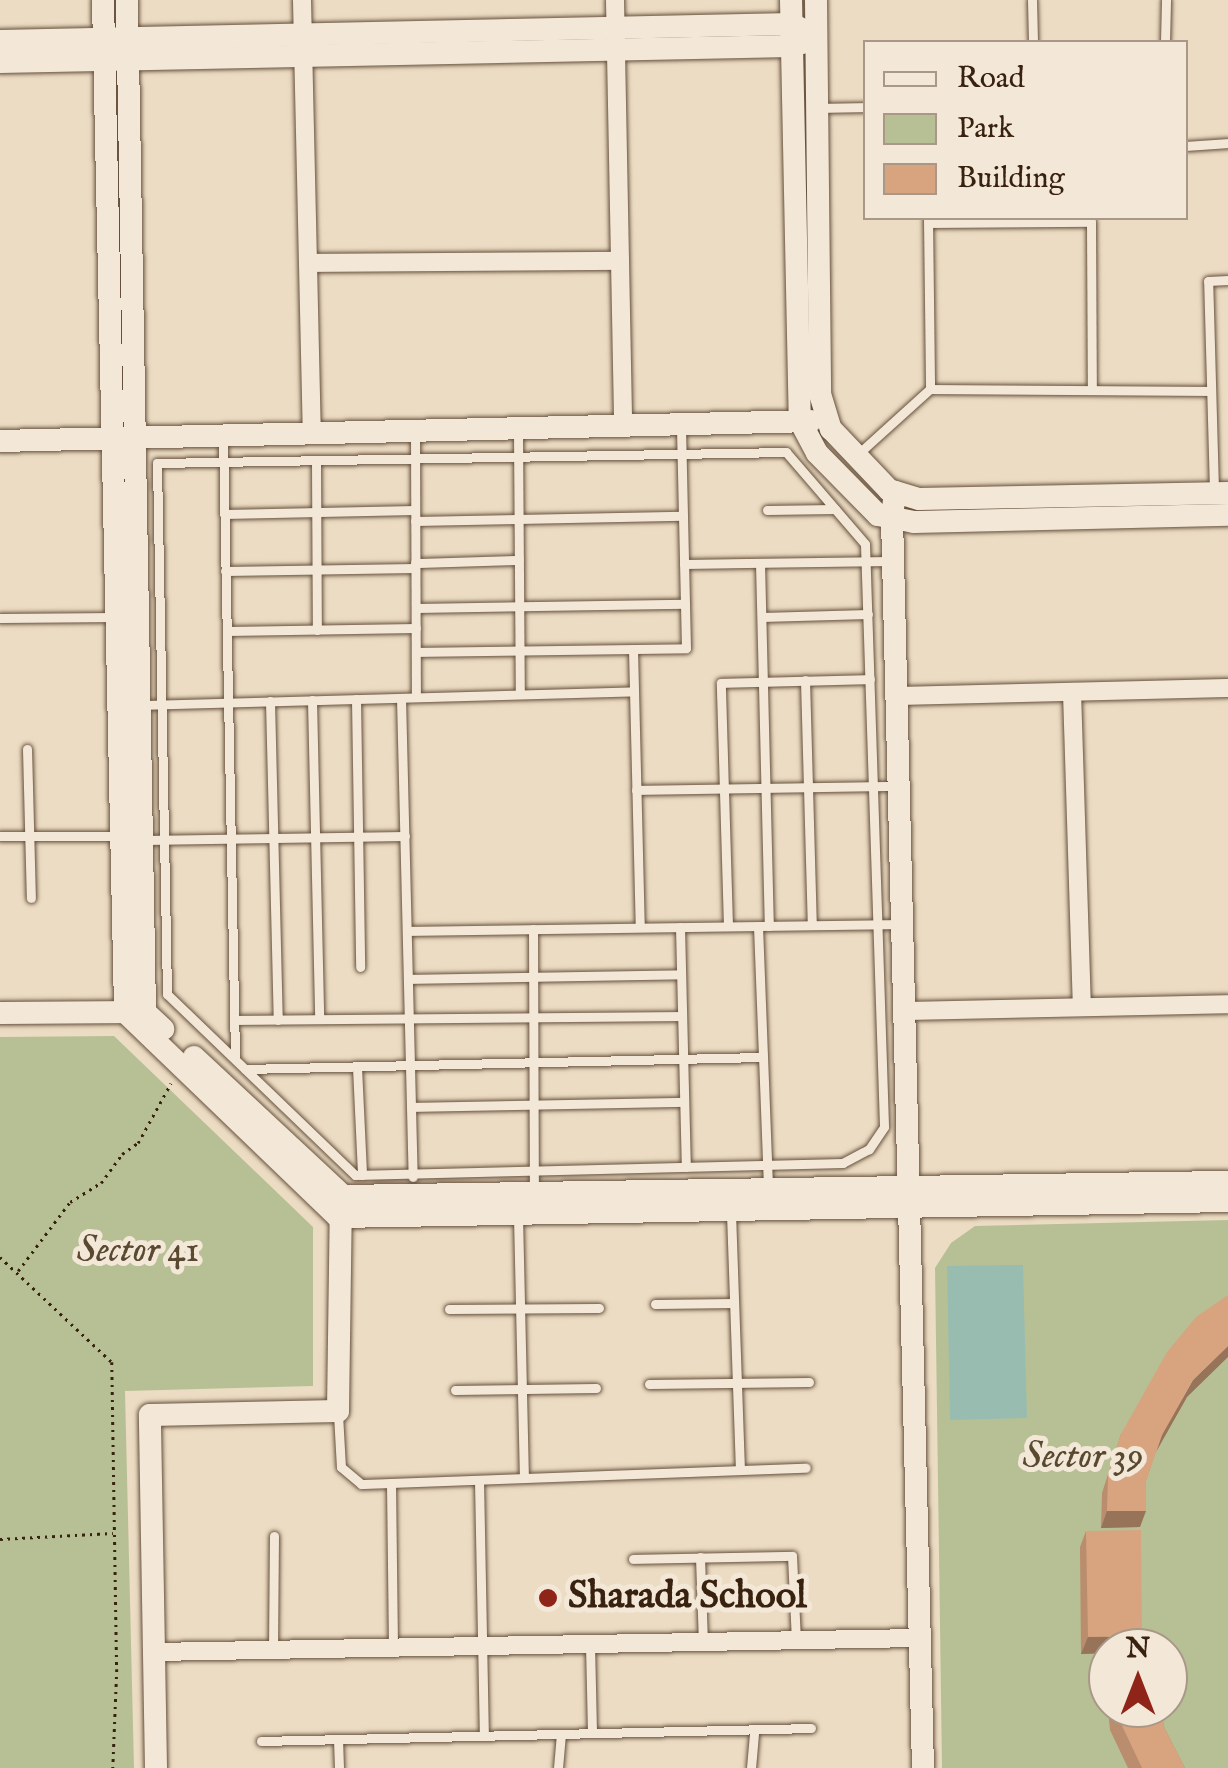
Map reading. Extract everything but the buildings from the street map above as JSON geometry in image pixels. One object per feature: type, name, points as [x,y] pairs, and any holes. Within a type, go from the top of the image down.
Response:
[{"type":"street","points":[[103,0],[116,49],[124,439],[117,617],[142,838]]},
{"type":"street","points":[[116,49],[127,0]]},
{"type":"street","points":[[302,0],[312,436]]},
{"type":"street","points":[[615,0],[623,427]]},
{"type":"street","points":[[816,0],[820,394],[828,420],[856,457],[896,492],[919,499],[1221,493]]},
{"type":"street","points":[[0,62],[116,49],[616,39],[792,23],[817,37]]},
{"type":"street","points":[[792,23],[800,422],[829,465],[878,515],[914,522],[1228,515]]},
{"type":"street","points":[[0,40],[116,49]]},
{"type":"street","points":[[308,263],[620,261]]},
{"type":"street","points":[[0,441],[415,434],[828,420]]},
{"type":"street","points":[[124,439],[151,704],[135,1012],[180,1065],[340,1206],[518,1214],[731,1210],[1228,1182]]},
{"type":"street","points":[[896,492],[892,518],[923,1768]]},
{"type":"street","points":[[896,696],[1228,688]]},
{"type":"street","points":[[1072,692],[1082,1008]]},
{"type":"street","points":[[904,1012],[1228,1004]]},
{"type":"street","points":[[0,1014],[135,1012],[340,1206],[338,1411],[150,1415],[156,1768]]},
{"type":"street","points":[[340,1206],[414,1184],[534,1182],[909,1197],[1228,1201]]},
{"type":"street","points":[[154,1652],[920,1638]]},
{"type":"lane","points":[[1032,0],[1033,40]]},
{"type":"lane","points":[[1165,40],[1166,0]]},
{"type":"lane","points":[[817,108],[863,108]]},
{"type":"lane","points":[[1188,146],[1228,142]]},
{"type":"lane","points":[[930,389],[930,220],[1093,220],[1092,390]]},
{"type":"lane","points":[[1221,493],[1211,391],[1208,282],[1228,280]]},
{"type":"lane","points":[[856,457],[930,389],[1211,391]]},
{"type":"lane","points":[[416,652],[686,648],[680,426]]},
{"type":"lane","points":[[518,430],[520,694]]},
{"type":"lane","points":[[415,434],[416,697]]},
{"type":"lane","points":[[223,437],[235,1060]]},
{"type":"lane","points":[[533,929],[534,1182],[686,1166],[842,1162],[869,1150],[884,1127],[866,544],[786,452],[158,463],[151,704],[634,691]]},
{"type":"lane","points":[[316,460],[318,630]]},
{"type":"lane","points":[[767,510],[834,509]]},
{"type":"lane","points":[[224,514],[317,512],[519,519],[683,516]]},
{"type":"lane","points":[[226,571],[519,560]]},
{"type":"lane","points":[[684,564],[893,561]]},
{"type":"lane","points":[[760,563],[766,788],[763,1058],[768,1190]]},
{"type":"lane","points":[[416,608],[685,604]]},
{"type":"lane","points":[[762,617],[868,614]]},
{"type":"lane","points":[[0,618],[117,617]]},
{"type":"lane","points":[[226,631],[416,628]]},
{"type":"lane","points":[[633,649],[640,928]]},
{"type":"lane","points":[[728,926],[721,682],[870,678]]},
{"type":"lane","points":[[805,680],[812,925]]},
{"type":"lane","points":[[142,838],[167,994],[356,1175],[414,1184],[401,698]]},
{"type":"lane","points":[[356,699],[360,967]]},
{"type":"lane","points":[[312,700],[319,1020]]},
{"type":"lane","points":[[270,701],[278,1020]]},
{"type":"lane","points":[[26,749],[32,898]]},
{"type":"lane","points":[[636,790],[899,786]]},
{"type":"lane","points":[[0,836],[404,836]]},
{"type":"lane","points":[[407,930],[902,924]]},
{"type":"lane","points":[[680,927],[686,1166]]},
{"type":"lane","points":[[408,979],[681,974]]},
{"type":"lane","points":[[234,1020],[682,1016]]},
{"type":"lane","points":[[245,1068],[763,1058]]},
{"type":"lane","points":[[357,1067],[362,1175]]},
{"type":"lane","points":[[412,1107],[684,1102]]},
{"type":"lane","points":[[731,1210],[740,1470]]},
{"type":"lane","points":[[518,1214],[524,1478]]},
{"type":"lane","points":[[655,1304],[734,1303]]},
{"type":"lane","points":[[449,1310],[599,1308]]},
{"type":"lane","points":[[649,1384],[809,1382]]},
{"type":"lane","points":[[455,1390],[596,1388]]},
{"type":"lane","points":[[338,1411],[341,1467],[361,1484],[806,1468]]},
{"type":"lane","points":[[480,1480],[484,1736]]},
{"type":"lane","points":[[391,1483],[393,1648]]},
{"type":"lane","points":[[274,1536],[274,1650]]},
{"type":"lane","points":[[633,1559],[792,1556],[796,1640]]},
{"type":"lane","points":[[700,1558],[703,1642]]},
{"type":"lane","points":[[590,1644],[592,1733]]},
{"type":"lane","points":[[261,1741],[811,1728]]},
{"type":"lane","points":[[751,1768],[754,1730]]},
{"type":"lane","points":[[558,1768],[561,1734]]},
{"type":"lane","points":[[338,1739],[338,1768]]},
{"type":"path","points":[[16,1272],[70,1202],[101,1182],[122,1154],[138,1143],[180,1065]]},
{"type":"path","points":[[1,1259],[112,1362],[113,1768]]},
{"type":"path","points":[[0,1539],[115,1533]]},
{"type":"green space","name":"Sector 41","points":[[114,1036],[313,1227],[313,1386],[125,1391],[134,1768],[0,1768],[0,1037]]},
{"type":"green space","name":"Sector 39","points":[[1228,1220],[1228,1768],[942,1768],[935,1268],[951,1243],[975,1226]]},
{"type":"water","points":[[1023,1265],[1027,1418],[950,1420],[947,1266]]},
{"type":"place","name":"Sharada School","points":[[548,1598]]}]
